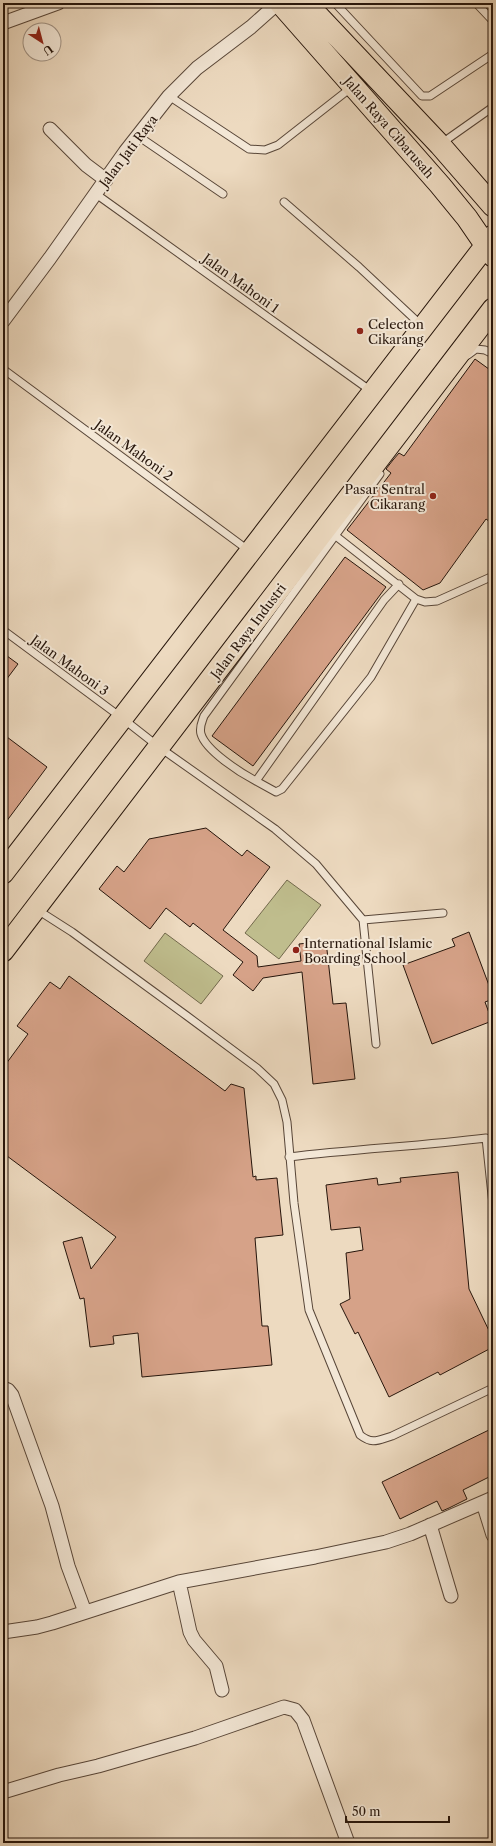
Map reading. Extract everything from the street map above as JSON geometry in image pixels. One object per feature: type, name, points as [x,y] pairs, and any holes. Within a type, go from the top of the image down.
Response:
[{"type":"main road","name":"Jalan Raya Cibarusah","points":[[279,3],[354,86],[491,246]]},
{"type":"main road","name":"Jalan Raya Cibarusah","points":[[306,3],[440,145],[493,206]]},
{"type":"main road","points":[[3,873],[373,392],[491,246]]},
{"type":"main road","name":"Jalan Raya Industri","points":[[3,952],[159,747],[331,532],[493,309]]},
{"type":"street","points":[[3,23],[58,3]]},
{"type":"street","name":"Jalan Jati Raya","points":[[3,321],[169,96],[197,68],[251,27],[279,3]]},
{"type":"street","points":[[50,128],[86,165],[106,180]]},
{"type":"street","points":[[3,1388],[8,1390],[12,1395],[46,1488],[60,1530],[68,1566],[85,1612]]},
{"type":"street","points":[[3,1632],[37,1628],[180,1582],[366,1547],[410,1534],[488,1501],[493,1535]]},
{"type":"street","points":[[430,1525],[451,1596]]},
{"type":"street","points":[[180,1582],[190,1632],[194,1640],[216,1666],[222,1690]]},
{"type":"street","points":[[3,1792],[59,1775],[98,1766],[195,1738],[284,1706],[295,1710],[303,1720],[348,1843]]},
{"type":"lane","points":[[335,3],[422,96],[430,96],[493,54]]},
{"type":"lane","points":[[476,3],[493,21]]},
{"type":"lane","points":[[169,96],[249,149],[265,150],[278,145],[354,86]]},
{"type":"lane","points":[[440,145],[493,107]]},
{"type":"lane","points":[[138,136],[223,194]]},
{"type":"lane","name":"Jalan Mahoni 1","points":[[96,194],[373,392]]},
{"type":"lane","points":[[284,202],[359,267],[424,327]]},
{"type":"lane","points":[[446,384],[469,353],[476,349],[485,350],[493,354]]},
{"type":"lane","name":"Jalan Mahoni 2","points":[[3,369],[250,552]]},
{"type":"lane","points":[[386,466],[331,532],[204,716],[200,726],[201,735],[208,745],[241,773],[272,791],[276,792],[282,789],[371,677],[416,599]]},
{"type":"lane","points":[[331,532],[399,584],[416,599],[425,602],[437,600],[493,576]]},
{"type":"lane","points":[[256,781],[384,600],[399,584]]},
{"type":"lane","name":"Jalan Mahoni 3","points":[[3,630],[159,747],[275,828],[316,864],[363,920]]},
{"type":"lane","points":[[36,909],[72,932],[187,1016],[256,1068],[274,1084],[284,1107],[289,1142],[289,1157],[296,1225],[309,1310],[360,1435],[368,1441],[375,1441],[392,1436],[493,1388]]},
{"type":"lane","points":[[376,1044],[363,920],[443,913]]},
{"type":"lane","points":[[289,1157],[489,1138],[493,1205]]},
{"type":"shaded area","points":[[287,880],[321,905],[279,959],[245,933]]},
{"type":"shaded area","points":[[165,933],[223,976],[201,1004],[144,961]]},
{"type":"building","name":"Pasar Sentral Cikarang","points":[[475,359],[493,372],[493,524],[486,519],[440,583],[423,590],[347,530],[391,473],[386,469],[399,453],[404,456]]},
{"type":"building","points":[[345,557],[386,587],[253,766],[212,736]]},
{"type":"building","points":[[3,653],[18,664],[3,684]]},
{"type":"building","points":[[3,734],[47,767],[3,826]]},
{"type":"building","points":[[206,828],[242,856],[247,850],[270,867],[223,930],[257,956],[258,967],[301,961],[299,944],[326,941],[333,1004],[346,1003],[355,1079],[313,1084],[302,972],[263,978],[253,991],[233,975],[243,962],[193,923],[190,927],[166,908],[150,929],[99,889],[117,866],[124,872],[149,839]]},
{"type":"building","points":[[469,932],[493,996],[493,999],[485,1002],[492,1021],[432,1044],[403,965],[455,946],[452,939]]},
{"type":"building","points":[[69,976],[225,1091],[231,1084],[244,1088],[253,1177],[256,1176],[256,1180],[277,1178],[283,1235],[255,1238],[262,1326],[268,1326],[272,1365],[142,1377],[138,1333],[113,1336],[114,1344],[90,1347],[84,1298],[80,1299],[63,1242],[82,1237],[91,1269],[116,1237],[3,1153],[3,1068],[28,1034],[17,1026],[50,982],[60,989]]},
{"type":"building","points":[[458,1172],[469,1289],[493,1339],[493,1347],[440,1375],[438,1372],[389,1397],[358,1332],[355,1334],[340,1304],[350,1299],[346,1253],[363,1250],[360,1227],[331,1230],[326,1185],[377,1178],[378,1185],[401,1182],[400,1178]]},
{"type":"building","points":[[493,1428],[493,1475],[463,1490],[467,1499],[449,1508],[442,1511],[437,1501],[400,1519],[382,1482]]},
{"type":"place","name":"Celecton Cikarang","points":[[360,331]]},
{"type":"place","name":"Pasar Sentral Cikarang","points":[[433,496]]},
{"type":"place","name":"International Islamic Boarding School","points":[[296,950]]}]
